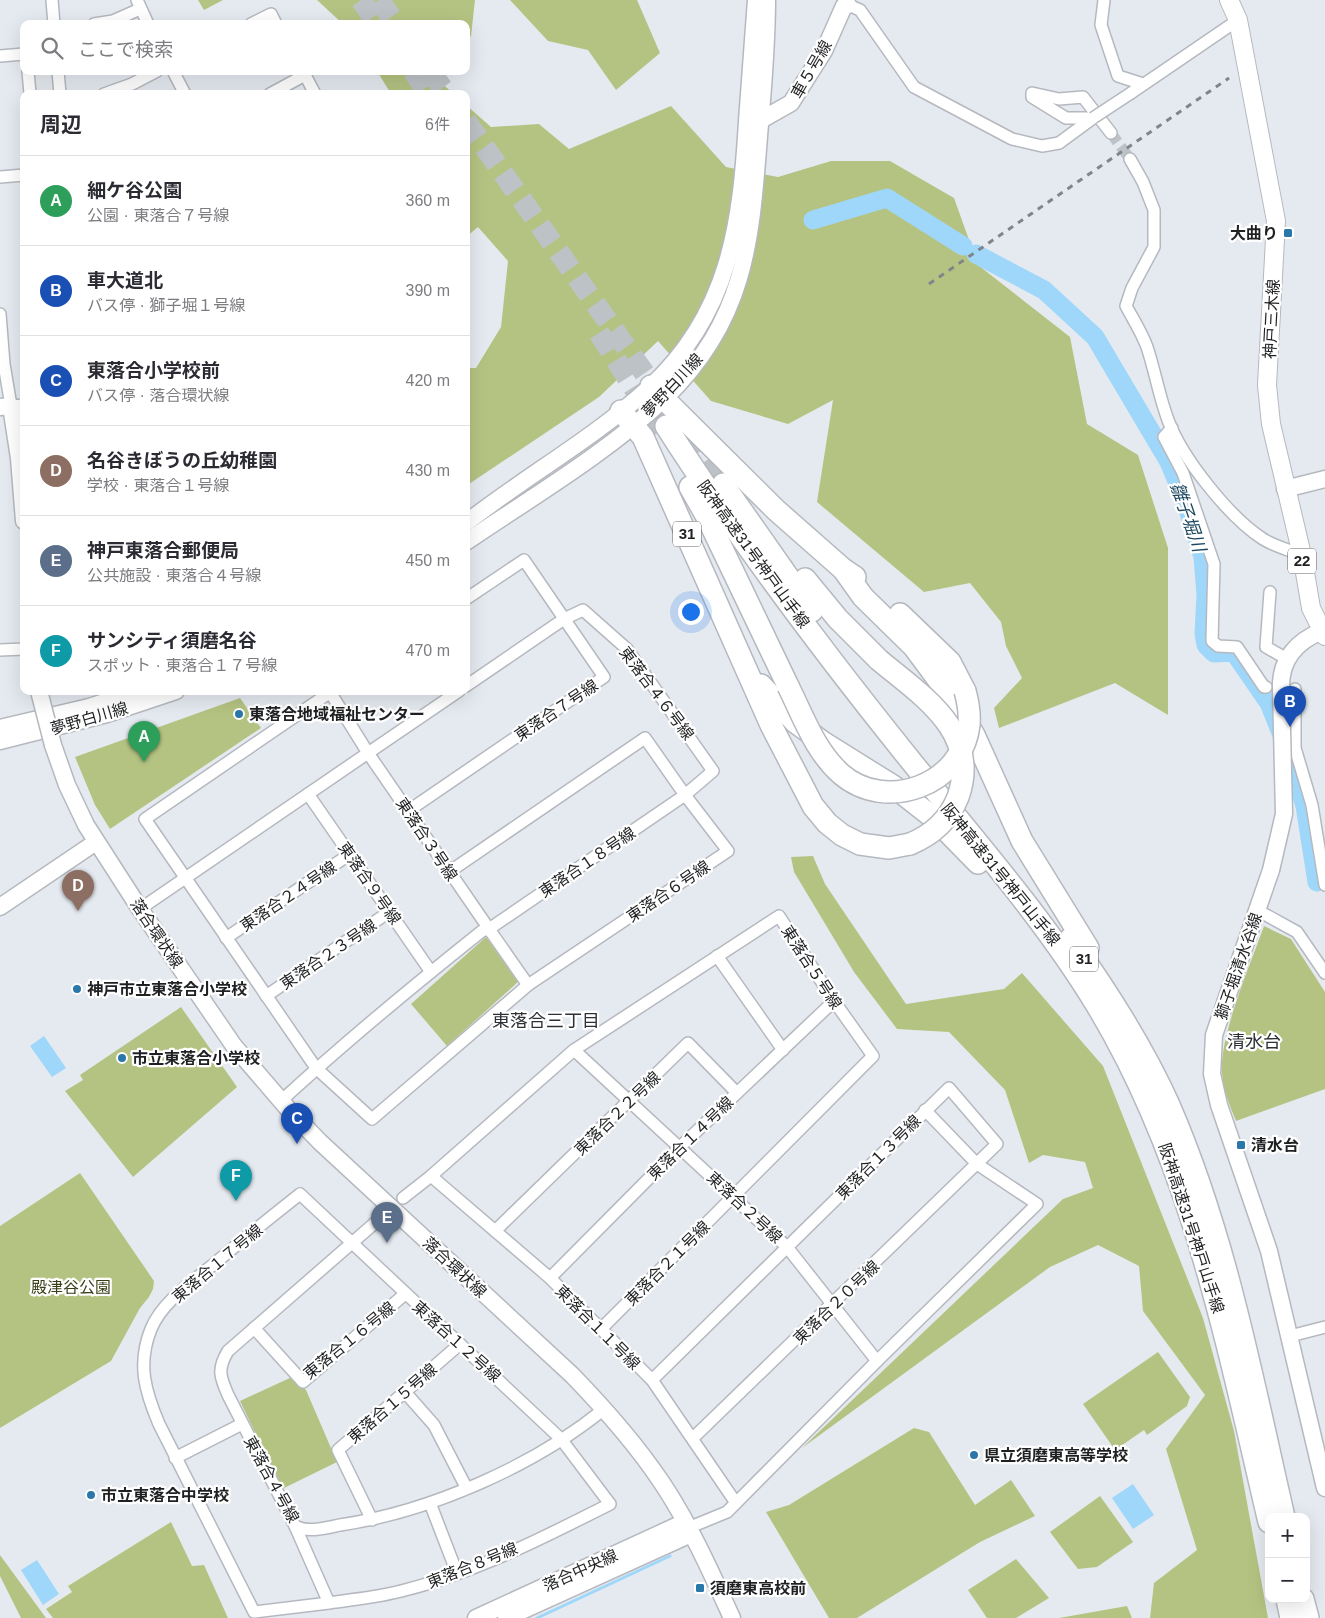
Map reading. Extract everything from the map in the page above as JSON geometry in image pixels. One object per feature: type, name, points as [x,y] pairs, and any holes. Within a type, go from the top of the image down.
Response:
[{"type":"highway","points":[[658,392],[684,421],[776,510],[843,569],[863,597],[914,647],[954,701],[974,735],[1022,841],[1122,1002],[1135,1042]]},
{"type":"highway","name":"31","points":[[627,418],[643,437],[745,663],[774,701],[795,722],[824,744],[893,786],[935,820],[1005,892],[1097,1005]]},
{"type":"highway","name":"阪神高速31号神戸山手線","points":[[843,569],[863,582],[922,633],[950,662],[966,691],[969,724],[960,751],[949,767],[932,781],[914,789],[895,793],[868,790],[841,774],[817,745],[664,429],[765,572],[898,745],[1015,888],[1060,948],[1097,1005],[1153,1115],[1184,1194],[1222,1321],[1267,1513]]},
{"type":"highway","name":"阪神高速31号神戸山手線","points":[[745,663],[771,725],[813,806],[827,823],[842,835],[860,844],[889,848],[910,844],[931,834],[948,816],[962,786],[964,758],[954,731],[944,718],[878,660],[838,619],[782,550],[723,484],[828,632],[932,766],[1040,898],[1087,963],[1135,1042],[1168,1103],[1201,1188],[1214,1229],[1238,1317],[1283,1513]]},
{"type":"highway","points":[[1288,1603],[1291,1618]]},
{"type":"highway","points":[[1304,1603],[1308,1618]]},
{"type":"main road","name":"神戸三木線","points":[[1229,0],[1238,20],[1276,221],[1267,385],[1271,424],[1302,555],[1311,608],[1324,634]]},
{"type":"street","points":[[52,0],[54,20]]},
{"type":"street","name":"夢野白川線","points":[[658,392],[706,312],[721,281],[731,251],[738,219],[744,171],[756,0]]},
{"type":"street","name":"夢野白川線","points":[[470,539],[627,418],[707,347],[735,293],[750,242],[769,0]]},
{"type":"street","points":[[1104,0],[1101,25],[1118,76],[1143,84]]},
{"type":"street","points":[[115,20],[139,4],[146,20]]},
{"type":"street","points":[[848,5],[860,10],[914,88],[1012,139],[1042,146],[1059,143],[1238,20]]},
{"type":"street","name":"車５号線","points":[[761,120],[791,103],[824,51],[844,6],[848,5]]},
{"type":"street","points":[[260,20],[271,14],[274,20]]},
{"type":"street","points":[[0,56],[20,54]]},
{"type":"street","points":[[28,75],[30,90]]},
{"type":"street","points":[[58,75],[60,90]]},
{"type":"street","points":[[115,90],[149,75]]},
{"type":"street","points":[[175,75],[183,90]]},
{"type":"street","points":[[276,90],[301,75]]},
{"type":"street","points":[[305,75],[313,90]]},
{"type":"street","points":[[1093,118],[1066,118],[1032,97],[1032,93],[1058,99],[1083,97],[1111,132]]},
{"type":"street","points":[[1130,159],[1144,182],[1154,210],[1154,247],[1132,288],[1126,306],[1147,347],[1154,376],[1172,428],[1193,465],[1212,490],[1237,516],[1263,539],[1302,555]]},
{"type":"street","points":[[0,177],[20,176]]},
{"type":"street","points":[[0,314],[0,327],[20,471]]},
{"type":"street","name":"夢野白川線","points":[[470,520],[627,418]]},
{"type":"street","points":[[1172,428],[1164,437],[1183,473],[1214,564],[1212,641],[1218,646],[1237,647],[1264,687],[1281,687],[1295,748],[1306,778],[1314,812],[1324,882]]},
{"type":"street","points":[[1285,489],[1325,479]]},
{"type":"street","name":"東落合７号線","points":[[408,811],[604,678],[524,560],[470,596]]},
{"type":"street","points":[[1270,592],[1266,647],[1287,659]]},
{"type":"street","name":"東落合４６号線","points":[[564,619],[583,610],[627,649],[713,771],[685,796]]},
{"type":"street","points":[[470,683],[564,619]]},
{"type":"street","name":"獅子堀清水谷線","points":[[1324,634],[1304,640],[1287,659],[1281,674],[1284,814],[1271,870],[1214,1035],[1212,1074],[1219,1105],[1257,1212],[1290,1336],[1325,1488]]},
{"type":"street","points":[[0,650],[20,649]]},
{"type":"street","name":"落合環状線","points":[[40,695],[53,745],[67,785],[96,842],[234,1046],[281,1101],[320,1142],[398,1203],[604,1409],[656,1475],[688,1528],[732,1618]]},
{"type":"street","name":"夢野白川線","points":[[0,741],[25,729],[128,695]]},
{"type":"street","name":"夢野白川線","points":[[0,728],[25,729],[107,714],[164,695]]},
{"type":"street","points":[[316,1068],[144,819],[327,695]]},
{"type":"street","name":"東落合３号線","points":[[333,695],[368,753],[528,985]]},
{"type":"street","points":[[140,909],[453,695]]},
{"type":"street","points":[[0,723],[25,729]]},
{"type":"street","points":[[0,746],[25,729]]},
{"type":"street","name":"東落合６号線","points":[[316,1068],[372,1119],[528,985],[728,850],[685,796],[645,738],[449,872]]},
{"type":"street","name":"東落合９号線","points":[[308,794],[431,972]]},
{"type":"street","name":"東落合１８号線","points":[[489,929],[685,796]]},
{"type":"street","points":[[0,907],[96,842]]},
{"type":"street","name":"東落合２４号線","points":[[226,938],[350,854]]},
{"type":"street","points":[[1257,910],[1297,932],[1325,973]]},
{"type":"street","name":"東落合２３号線","points":[[266,996],[389,912]]},
{"type":"street","name":"東落合５号線","points":[[574,1050],[779,916],[834,1001],[873,1056],[733,1196]]},
{"type":"street","points":[[281,1101],[316,1068],[431,972],[482,931],[489,929]]},
{"type":"street","points":[[717,956],[782,1050]]},
{"type":"street","name":"東落合１４号線","points":[[550,1278],[680,1147],[834,1001]]},
{"type":"street","name":"東落合２２号線","points":[[495,1231],[688,1043],[737,1093]]},
{"type":"street","points":[[398,1203],[574,1050]]},
{"type":"street","name":"東落合２号線","points":[[574,1050],[787,1247],[877,1361]]},
{"type":"street","name":"東落合２０号線","points":[[693,1438],[997,1144],[949,1088],[925,1110]]},
{"type":"street","name":"東落合１３号線","points":[[652,1380],[925,1110],[977,1164],[1037,1204],[877,1361]]},
{"type":"street","name":"東落合１１号線","points":[[431,1176],[550,1278],[652,1380],[736,1503]]},
{"type":"street","name":"東落合１７号線","points":[[329,1603],[254,1612],[175,1458],[146,1392],[143,1367],[151,1328],[164,1309],[184,1289],[300,1194],[353,1243]]},
{"type":"street","name":"東落合２１号線","points":[[601,1330],[733,1196]]},
{"type":"street","name":"東落合４号線","points":[[398,1203],[228,1351],[221,1362],[221,1380],[295,1526],[308,1529],[372,1520],[430,1503],[528,1460],[604,1409]]},
{"type":"street","name":"東落合１２号線","points":[[353,1243],[561,1439]]},
{"type":"street","name":"東落合１６号線","points":[[254,1328],[303,1382],[405,1294]]},
{"type":"street","points":[[1290,1336],[1325,1327]]},
{"type":"street","name":"東落合１５号線","points":[[372,1520],[338,1450],[460,1344]]},
{"type":"street","points":[[688,1528],[727,1512],[877,1361]]},
{"type":"street","points":[[404,1392],[434,1424],[466,1488]]},
{"type":"street","points":[[175,1458],[242,1424]]},
{"type":"street","name":"東落合８号線","points":[[329,1603],[389,1594],[456,1573],[558,1530],[610,1504],[561,1439]]},
{"type":"street","points":[[430,1503],[456,1573]]},
{"type":"street","points":[[295,1526],[329,1603]]},
{"type":"street","name":"落合中央線","points":[[476,1618],[688,1528]]},
{"type":"street","name":"落合中央線","points":[[506,1618],[688,1528]]},
{"type":"green space","points":[[198,0],[223,0],[204,10]]},
{"type":"green space","points":[[317,0],[475,0],[470,37],[470,20],[339,20]]},
{"type":"green space","points":[[510,0],[637,0],[660,53],[616,90],[588,50],[548,41]]},
{"type":"green space","points":[[379,75],[436,75],[434,77],[449,90],[389,90]]},
{"type":"green space","points":[[671,106],[726,167],[778,177],[831,161],[890,161],[954,198],[978,265],[1070,337],[1087,424],[1138,455],[1168,548],[1168,715],[1115,683],[999,728],[994,708],[1022,678],[1006,646],[1001,622],[970,583],[924,592],[817,502],[833,400],[788,424],[711,401],[658,341],[599,397],[470,483],[470,368],[476,368],[501,327],[508,261],[478,227],[470,234],[470,109],[491,127],[539,124],[569,149]]},
{"type":"green space","points":[[240,698],[261,728],[110,829],[95,805],[75,757]]},
{"type":"green space","points":[[813,856],[825,884],[906,1004],[1004,989],[1022,973],[1103,1066],[1203,1318],[1234,1431],[1268,1618],[1150,1618],[1154,1583],[1197,1550],[1166,1449],[1205,1395],[1143,1311],[1139,1266],[1098,1245],[1050,1267],[802,1448],[1063,1199],[1093,1188],[1085,1162],[1043,1155],[1029,1163],[1005,1090],[949,1032],[897,1029],[854,972],[794,872],[791,857]]},
{"type":"green space","points":[[1264,926],[1291,939],[1325,992],[1325,1089],[1236,1121],[1224,1086],[1222,1058],[1225,1040],[1237,1000]]},
{"type":"green space","points":[[486,937],[518,982],[447,1046],[411,1004]]},
{"type":"green space","points":[[181,1007],[237,1087],[133,1177],[65,1091],[83,1080],[80,1075]]},
{"type":"green space","name":"殿津谷公園","points":[[80,1173],[154,1281],[153,1289],[140,1308],[111,1361],[0,1428],[0,1226]]},
{"type":"green space","points":[[1158,1352],[1190,1397],[1187,1406],[1147,1435],[1144,1430],[1115,1450],[1083,1404]]},
{"type":"green space","points":[[292,1377],[306,1390],[337,1462],[282,1489],[240,1401]]},
{"type":"green space","points":[[914,1428],[929,1432],[975,1505],[1011,1480],[1035,1516],[980,1542],[857,1618],[829,1618],[766,1512],[789,1505]]},
{"type":"green space","points":[[1100,1496],[1133,1542],[1097,1567],[1078,1569],[1050,1532]]},
{"type":"green space","points":[[171,1522],[192,1566],[204,1565],[228,1618],[53,1618],[46,1609],[72,1592],[68,1586]]},
{"type":"green space","points":[[0,1555],[46,1618],[21,1618],[0,1576]]},
{"type":"green space","points":[[1016,1559],[1049,1598],[1016,1618],[987,1618],[968,1590]]},
{"type":"green space","points":[[1127,1606],[1132,1618],[1059,1618]]},
{"type":"water","points":[[44,1036],[66,1068],[52,1077],[30,1046]]},
{"type":"water","points":[[1133,1484],[1154,1515],[1133,1529],[1112,1498]]},
{"type":"water","points":[[37,1560],[59,1594],[43,1605],[21,1570]]},
{"type":"waterway","name":"雛子堀川","points":[[813,220],[887,198],[963,246]]},
{"type":"waterway","name":"雛子堀川","points":[[976,254],[1044,290],[1095,337],[1169,462],[1185,500],[1203,557],[1206,595],[1204,633],[1206,645],[1214,653],[1234,652],[1269,703],[1288,750],[1305,806],[1317,882]]},
{"type":"waterway","points":[[537,1618],[670,1556]]},
{"type":"tunnel","points":[[361,0],[375,20]]},
{"type":"tunnel","points":[[379,0],[393,20]]},
{"type":"tunnel","points":[[416,75],[426,90]]},
{"type":"tunnel","points":[[433,75],[444,90]]},
{"type":"tunnel","points":[[470,127],[723,484]]},
{"type":"tunnel","points":[[1111,133],[1130,159]]},
{"type":"tunnel","points":[[599,333],[661,431]]},
{"type":"railway","points":[[929,284],[1229,78]]},
{"type":"place","name":"大曲り","points":[[1288,233]]},
{"type":"place","name":"東落合地域福祉センター","points":[[239,714]]},
{"type":"place","name":"車大道北","points":[[1290,727]]},
{"type":"place","name":"細ケ谷公園","points":[[144,762]]},
{"type":"place","name":"名谷きぼうの丘幼稚園","points":[[78,911]]},
{"type":"place","name":"神戸市立東落合小学校","points":[[77,989]]},
{"type":"place","name":"市立東落合小学校","points":[[122,1058]]},
{"type":"place","name":"東落合小学校前","points":[[297,1144]]},
{"type":"place","name":"清水台","points":[[1241,1145]]},
{"type":"place","name":"サンシティ須磨名谷","points":[[236,1201]]},
{"type":"place","name":"神戸東落合郵便局","points":[[387,1243]]},
{"type":"place","name":"県立須磨東高等学校","points":[[974,1455]]},
{"type":"place","name":"市立東落合中学校","points":[[91,1495]]},
{"type":"place","name":"須磨東高校前","points":[[700,1588]]},
{"type":"district","name":"東落合三丁目","points":[[546,1021]]},
{"type":"district","name":"清水台","points":[[1254,1042]]}]
